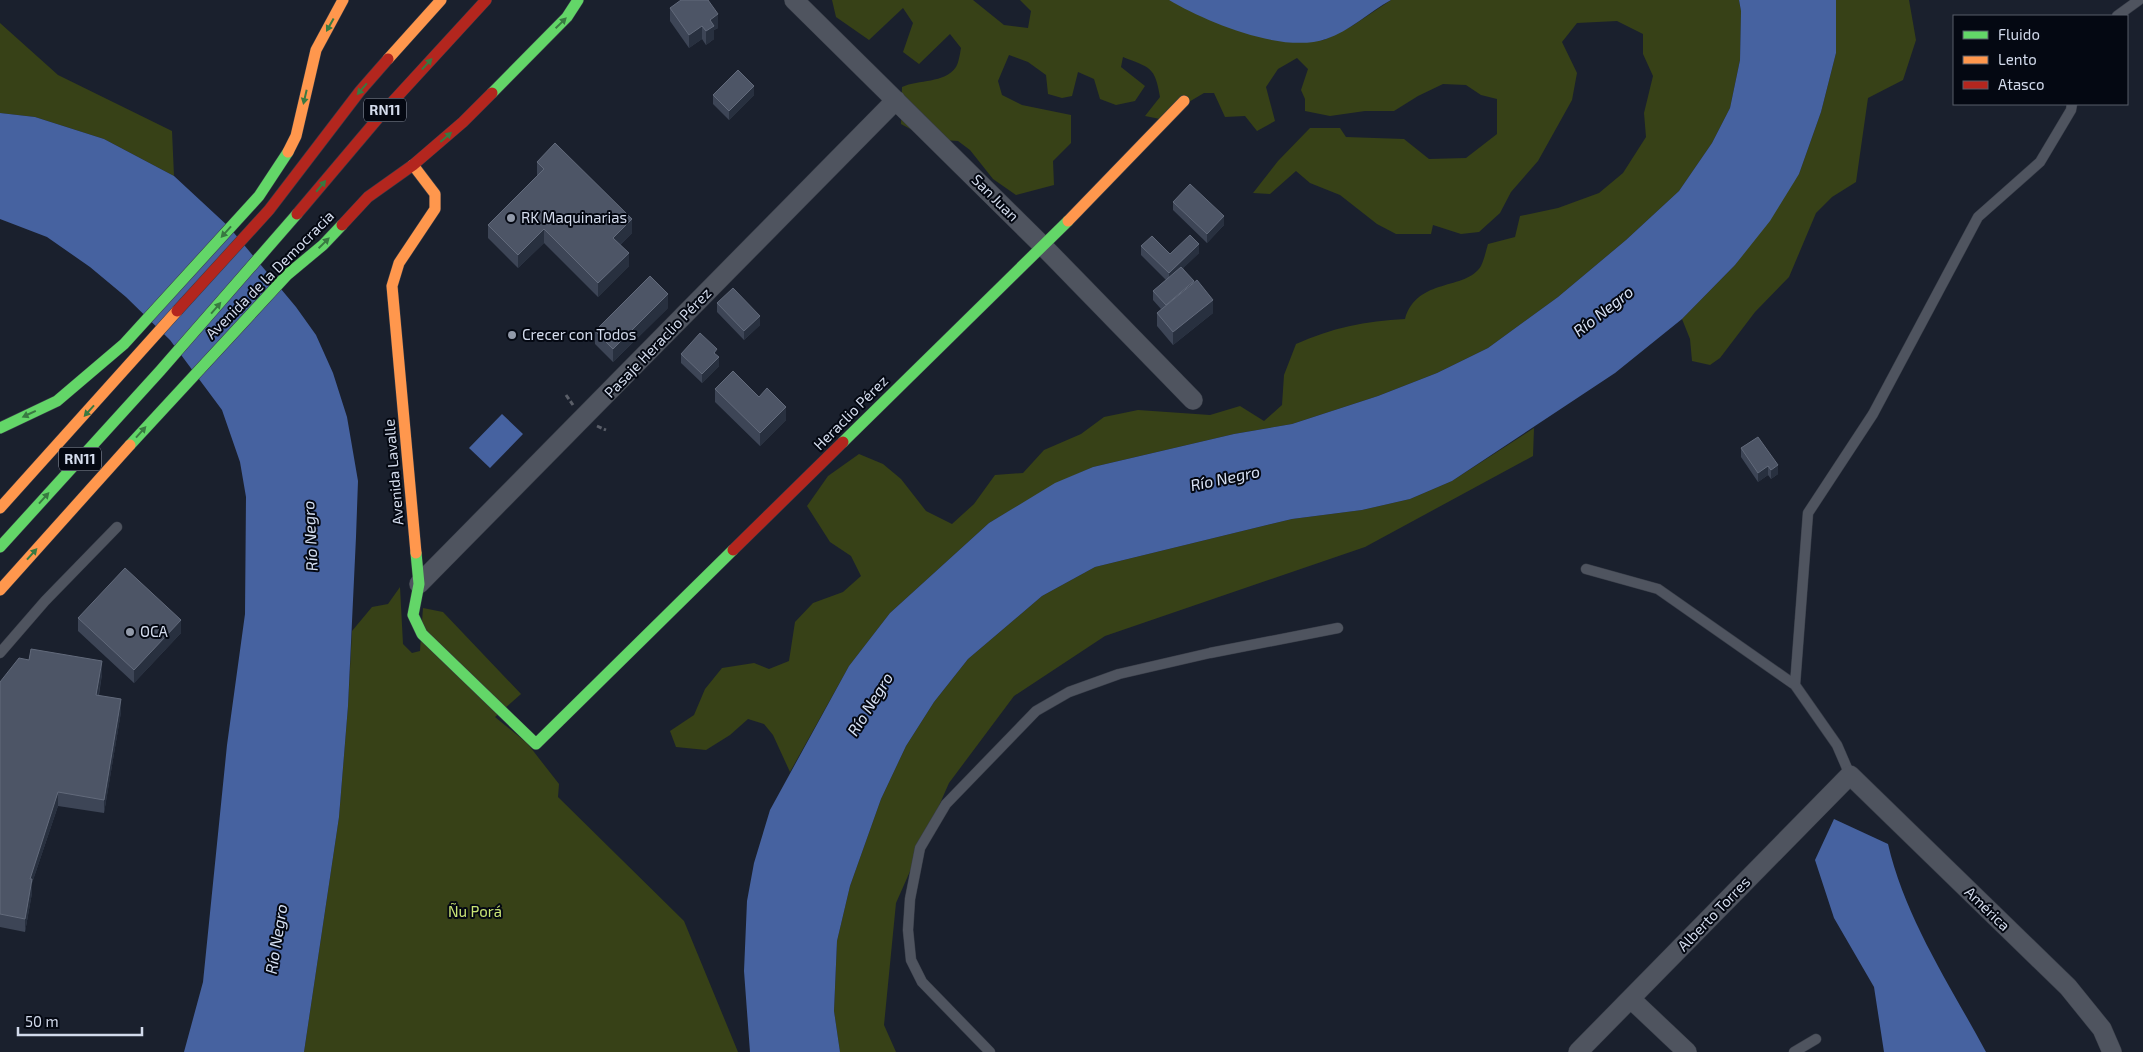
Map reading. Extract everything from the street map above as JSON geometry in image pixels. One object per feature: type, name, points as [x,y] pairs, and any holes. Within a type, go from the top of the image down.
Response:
[{"type":"main road","points":[[0,428],[57,401],[124,344],[259,196],[283,164],[296,136],[316,50],[343,0]]},
{"type":"main road","name":"RN11","points":[[0,508],[269,210],[360,91],[441,0]]},
{"type":"main road","name":"Avenida de la Democracia","points":[[0,547],[160,371],[289,224],[385,110],[486,0]]},
{"type":"main road","name":"Avenida de la Democracia","points":[[0,590],[184,384],[287,275],[323,245],[368,197],[414,165],[463,122],[568,17],[578,0]]},
{"type":"main road","name":"Heraclio Pérez","points":[[536,744],[1043,246],[1184,101]]},
{"type":"main road","name":"Avenida Lavalle","points":[[414,165],[435,194],[435,209],[399,263],[392,286],[419,584],[413,615],[422,634],[536,744]]},
{"type":"street","name":"San Juan","points":[[794,0],[1043,246],[1193,400]]},
{"type":"street","name":"Pasaje Heraclio Pérez","points":[[419,584],[896,100]]},
{"type":"street","name":"Alberto Torres","points":[[1578,1052],[1850,775]]},
{"type":"street","name":"América","points":[[1850,775],[2068,987],[2102,1029],[2112,1052]]},
{"type":"street","points":[[1631,999],[1687,1052]]},
{"type":"lane","points":[[2119,15],[2139,0]]},
{"type":"lane","points":[[1794,685],[1808,513],[1873,414],[1978,217],[2040,162],[2071,110],[2072,105]]},
{"type":"lane","points":[[0,653],[45,601],[117,527]]},
{"type":"lane","points":[[1586,569],[1658,588],[1794,685],[1837,745],[1850,775]]},
{"type":"lane","points":[[990,1052],[922,982],[911,960],[908,930],[910,899],[920,848],[946,804],[1036,711],[1069,692],[1119,674],[1210,653],[1338,628]]},
{"type":"lane","points":[[1794,1052],[1816,1039]]},
{"type":"green space","points":[[832,0],[973,0],[1004,25],[1028,28],[1031,11],[1020,0],[1173,0],[1298,42],[1324,40],[1352,26],[1391,0],[1739,0],[1741,11],[1740,60],[1730,108],[1712,143],[1679,191],[1626,240],[1558,297],[1488,348],[1437,373],[1378,396],[1292,424],[1234,434],[1093,467],[1055,484],[989,523],[890,613],[849,666],[790,772],[773,735],[764,724],[748,719],[730,735],[706,750],[676,747],[670,731],[694,715],[705,689],[722,668],[754,663],[769,669],[789,661],[795,622],[813,603],[843,592],[861,576],[851,556],[830,542],[807,506],[828,476],[859,454],[883,464],[901,479],[926,511],[952,524],[974,504],[995,475],[1023,473],[1044,450],[1081,434],[1104,417],[1138,410],[1210,415],[1240,406],[1264,421],[1282,405],[1284,375],[1296,344],[1309,338],[1349,326],[1405,319],[1411,306],[1430,290],[1474,274],[1481,266],[1488,244],[1515,237],[1520,216],[1558,208],[1599,193],[1623,173],[1646,137],[1644,113],[1653,76],[1643,54],[1643,34],[1617,21],[1577,23],[1562,42],[1577,73],[1572,100],[1538,161],[1511,192],[1500,213],[1479,232],[1461,234],[1433,225],[1431,234],[1396,234],[1377,224],[1340,195],[1310,183],[1296,171],[1270,194],[1253,193],[1278,161],[1310,128],[1340,128],[1346,137],[1404,139],[1429,159],[1466,158],[1497,134],[1497,99],[1481,95],[1466,85],[1443,84],[1418,96],[1394,111],[1365,111],[1330,116],[1305,111],[1305,99],[1301,90],[1308,69],[1297,58],[1278,69],[1266,87],[1275,121],[1257,131],[1245,116],[1225,117],[1214,93],[1204,93],[1160,119],[1145,116],[1160,97],[1156,79],[1145,66],[1123,57],[1121,67],[1145,86],[1135,101],[1116,105],[1100,99],[1094,79],[1078,72],[1072,96],[1062,98],[1048,94],[1046,75],[1028,62],[1009,55],[998,81],[1002,95],[1022,105],[1071,115],[1071,143],[1053,161],[1054,185],[1016,195],[993,179],[970,150],[958,141],[929,139],[901,124],[902,87],[938,79],[956,67],[961,48],[950,34],[919,64],[903,52],[913,23],[903,8],[869,40],[836,17]]},
{"type":"green space","points":[[1836,0],[1909,0],[1916,40],[1903,80],[1868,98],[1856,182],[1832,197],[1816,213],[1789,277],[1755,312],[1720,358],[1710,365],[1692,361],[1690,339],[1682,319],[1735,265],[1799,174],[1821,112],[1836,53]]},
{"type":"green space","points":[[0,23],[58,75],[172,131],[174,176],[104,139],[35,117],[0,113]]},
{"type":"green space","points":[[1534,428],[1533,456],[1365,547],[1105,636],[1014,696],[949,783],[896,903],[884,1025],[896,1052],[840,1052],[834,1011],[837,941],[850,886],[881,799],[906,746],[934,702],[968,659],[1042,596],[1095,567],[1292,519],[1362,510],[1410,499],[1452,481]]},
{"type":"green space","name":"Ñu Porá","points":[[400,587],[403,644],[412,653],[420,651],[423,608],[443,612],[521,694],[495,717],[527,743],[559,784],[558,797],[684,921],[738,1052],[304,1052],[339,817],[352,631],[372,607],[388,604]]},
{"type":"water","points":[[1169,0],[1391,0],[1335,36],[1308,43],[1267,39],[1245,33],[1203,17]]},
{"type":"water","name":"Río Negro","points":[[1739,0],[1836,0],[1836,53],[1821,112],[1799,174],[1770,221],[1735,265],[1682,319],[1615,373],[1452,481],[1410,499],[1362,510],[1292,519],[1095,567],[1042,596],[968,659],[934,702],[906,746],[881,799],[850,886],[837,941],[834,1011],[840,1052],[750,1052],[744,971],[747,901],[754,863],[770,810],[849,666],[890,613],[989,523],[1055,483],[1093,467],[1234,434],[1292,424],[1378,396],[1437,373],[1488,348],[1558,297],[1626,240],[1679,191],[1712,143],[1730,108],[1740,60],[1741,11]]},
{"type":"water","name":"Río Negro","points":[[0,113],[35,117],[104,139],[174,176],[229,227],[296,307],[316,335],[333,373],[347,417],[358,481],[356,537],[348,706],[339,817],[304,1052],[184,1052],[203,982],[227,745],[245,614],[246,497],[240,462],[222,410],[170,340],[126,297],[90,267],[47,237],[0,219]]},
{"type":"water","points":[[502,414],[523,434],[490,468],[469,448]]},
{"type":"water","points":[[1834,819],[1888,844],[1905,898],[1917,925],[1986,1052],[1884,1052],[1874,987],[1834,918],[1815,860]]},
{"type":"building","points":[[681,0],[708,0],[718,14],[710,20],[714,26],[706,31],[702,26],[689,35],[670,8]]},
{"type":"building","points":[[738,70],[754,86],[729,111],[713,95]]},
{"type":"building","points":[[555,143],[632,219],[613,238],[629,253],[598,283],[544,229],[518,255],[488,225],[544,169],[537,162]]},
{"type":"building","points":[[1190,184],[1224,216],[1207,234],[1173,202]]},
{"type":"building","points":[[1190,235],[1199,244],[1169,273],[1141,246],[1152,236],[1170,254]]},
{"type":"building","points":[[1181,267],[1194,281],[1166,305],[1153,291]]},
{"type":"building","points":[[650,276],[668,294],[613,349],[595,331]]},
{"type":"building","points":[[1197,280],[1213,300],[1173,332],[1157,313]]},
{"type":"building","points":[[733,288],[760,316],[744,331],[717,303]]},
{"type":"building","points":[[700,333],[717,349],[714,353],[719,357],[702,374],[681,354]]},
{"type":"building","points":[[733,371],[759,397],[767,388],[786,407],[760,433],[715,389]]},
{"type":"building","points":[[1758,437],[1778,465],[1771,470],[1768,466],[1758,473],[1741,448]]},
{"type":"building","name":"OCA","points":[[125,568],[181,620],[134,670],[78,618]]},
{"type":"building","points":[[31,649],[102,661],[96,695],[121,699],[104,800],[58,792],[30,879],[32,879],[25,919],[0,914],[0,682],[19,658],[29,660]]},
{"type":"traffic: fast","points":[[492,93],[567,17],[578,0]]},
{"type":"traffic: fast","points":[[0,428],[57,401],[124,344],[259,196],[288,152]]},
{"type":"traffic: fast","points":[[0,547],[160,371],[297,214]]},
{"type":"traffic: fast","points":[[843,442],[1068,221]]},
{"type":"traffic: fast","points":[[130,445],[287,275],[323,245],[342,225]]},
{"type":"traffic: fast","points":[[416,553],[419,584],[413,615],[422,634],[536,744],[733,550]]},
{"type":"traffic: slow","points":[[288,152],[296,136],[316,50],[343,0]]},
{"type":"traffic: slow","points":[[388,59],[441,0]]},
{"type":"traffic: slow","points":[[1068,221],[1184,101]]},
{"type":"traffic: slow","points":[[413,165],[435,194],[435,209],[399,263],[392,286],[416,553]]},
{"type":"traffic: slow","points":[[0,508],[177,311]]},
{"type":"traffic: slow","points":[[0,590],[130,445]]},
{"type":"traffic: jam","points":[[297,214],[385,110],[486,0]]},
{"type":"traffic: jam","points":[[177,311],[269,210],[360,91],[388,59]]},
{"type":"traffic: jam","points":[[342,225],[368,197],[413,165],[463,122],[492,93]]},
{"type":"traffic: jam","points":[[733,550],[843,442]]},
{"type":"place","name":"RK Maquinarias","points":[[511,218]]},
{"type":"place","name":"Crecer con Todos","points":[[512,335]]},
{"type":"place","name":"OCA","points":[[130,632]]}]
